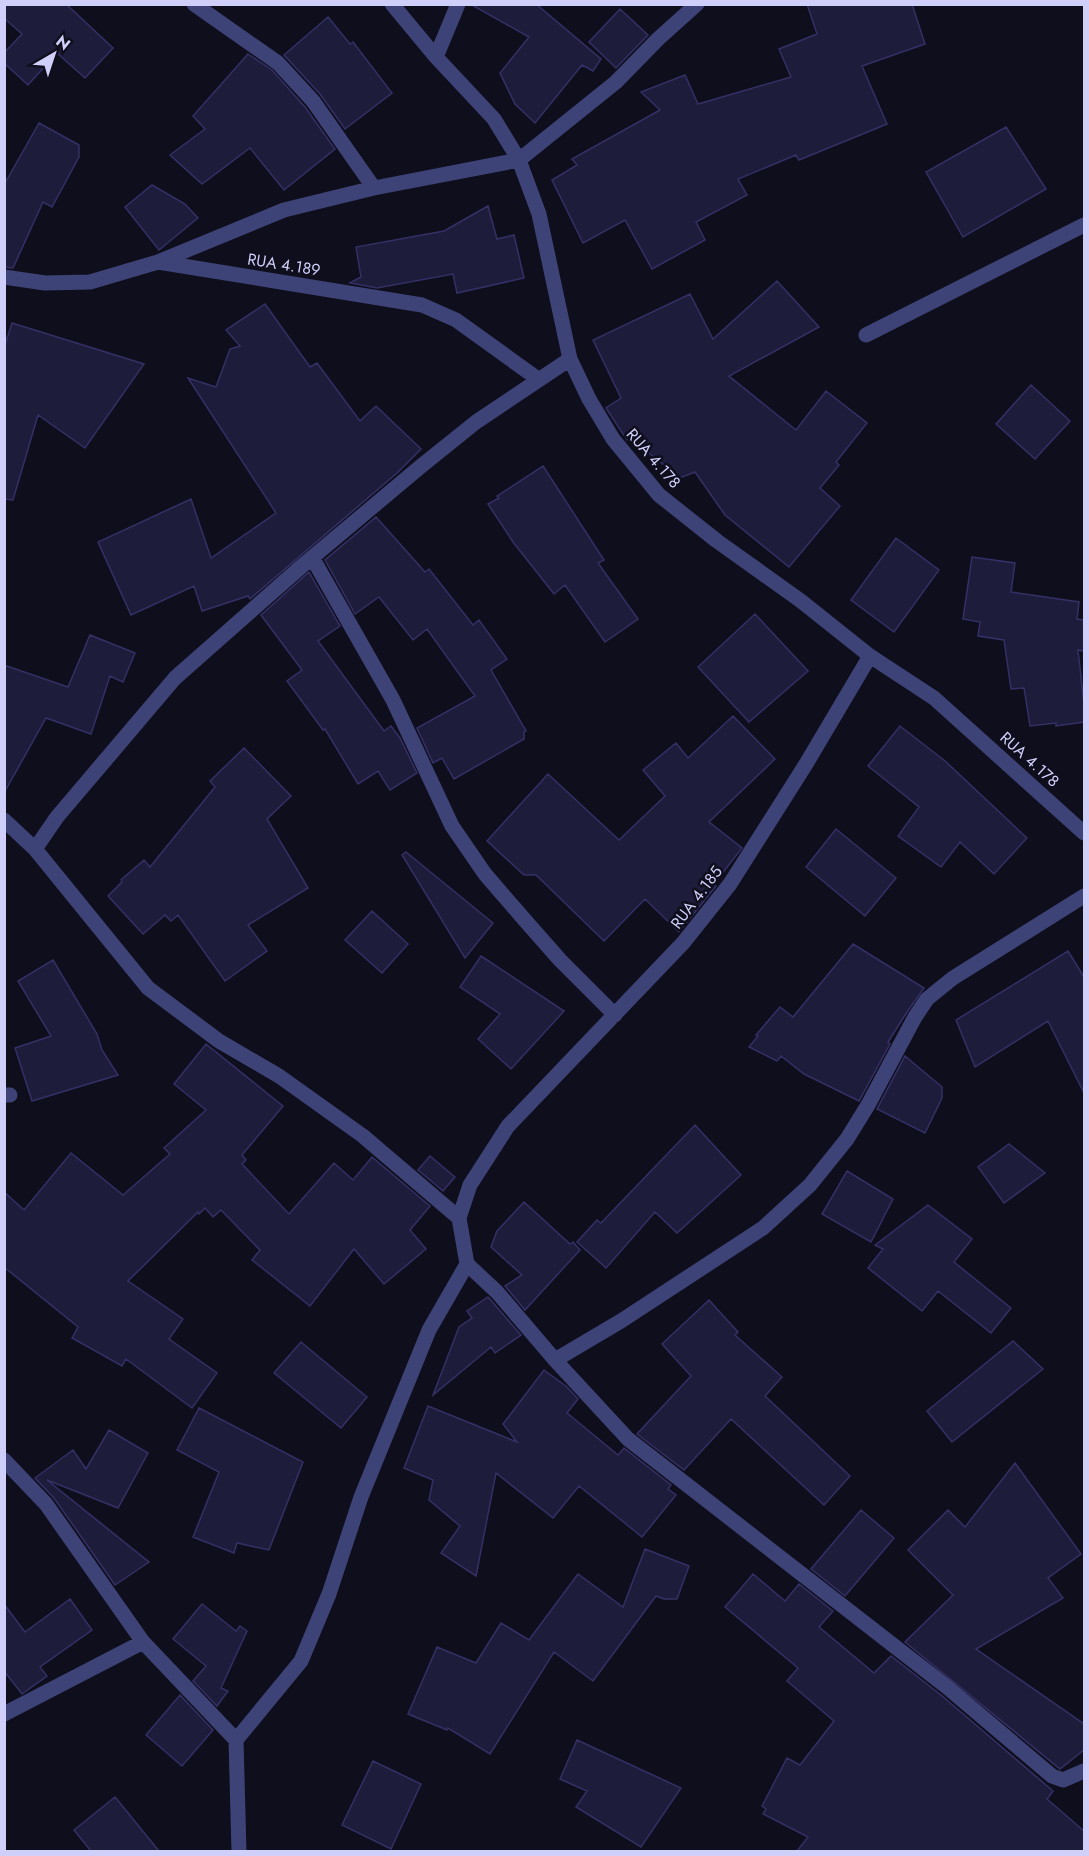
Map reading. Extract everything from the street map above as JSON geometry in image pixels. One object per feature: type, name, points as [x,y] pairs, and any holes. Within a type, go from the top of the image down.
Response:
[{"type":"street","points":[[194,4],[278,63],[313,100],[374,188]]},
{"type":"street","name":"RUA 4.178","points":[[392,4],[436,57],[494,119],[519,160],[540,214],[570,359],[613,439],[659,495],[717,541],[801,601],[870,656],[934,698],[1084,833]]},
{"type":"street","points":[[436,57],[458,4]]},
{"type":"street","points":[[158,262],[284,210],[374,188],[519,160],[616,82],[658,39],[681,11],[697,4]]},
{"type":"street","points":[[866,335],[1084,225]]},
{"type":"street","name":"RUA 4.189","points":[[4,277],[45,283],[90,282],[158,262],[422,305],[456,320],[538,379]]},
{"type":"street","points":[[35,849],[57,817],[176,678],[476,422],[570,359]]},
{"type":"street","points":[[313,559],[393,700],[452,826],[485,874],[560,960],[615,1015]]},
{"type":"street","name":"RUA 4.185","points":[[459,1218],[470,1185],[508,1126],[683,944],[730,884],[806,764],[870,656]]},
{"type":"street","points":[[4,820],[35,849],[148,988],[219,1041],[279,1076],[363,1136],[459,1218],[467,1264],[497,1292],[555,1360],[628,1439],[947,1687],[1052,1776],[1063,1780],[1084,1771]]},
{"type":"street","points":[[555,1360],[621,1321],[763,1228],[810,1185],[847,1138],[927,999],[953,978],[1084,896]]},
{"type":"street","points":[[239,1851],[236,1740],[301,1661],[329,1594],[361,1497],[429,1330],[467,1264]]},
{"type":"street","points":[[4,1460],[46,1504],[143,1642],[236,1740]]},
{"type":"street","points":[[4,1714],[143,1642]]},
{"type":"building","points":[[4,4],[66,4],[113,48],[85,78],[57,53],[28,85],[4,63],[4,53],[22,34],[4,18]]},
{"type":"building","points":[[470,4],[536,4],[601,59],[593,71],[582,65],[535,123],[515,104],[500,73],[529,37]]},
{"type":"building","points":[[807,4],[912,4],[925,44],[862,66],[887,124],[799,160],[796,155],[738,179],[747,195],[696,222],[705,240],[652,269],[625,220],[583,243],[552,180],[577,165],[572,159],[660,110],[641,92],[685,75],[698,104],[791,77],[779,49],[817,34]]},
{"type":"building","points":[[620,9],[648,35],[616,68],[589,42]]},
{"type":"building","points":[[328,17],[350,44],[353,42],[392,93],[345,129],[320,94],[284,55]]},
{"type":"building","points":[[248,54],[272,70],[305,107],[335,149],[284,190],[250,148],[202,184],[170,155],[205,129],[193,116]]},
{"type":"building","points":[[39,123],[79,145],[79,157],[52,207],[43,202],[13,268],[4,267],[4,185]]},
{"type":"building","points":[[1006,127],[1046,189],[963,237],[926,172]]},
{"type":"building","points":[[152,185],[185,204],[198,218],[159,250],[125,207]]},
{"type":"building","points":[[488,206],[497,239],[514,235],[524,278],[457,293],[453,274],[377,288],[350,283],[361,277],[356,247],[444,231]]},
{"type":"building","points":[[777,281],[819,327],[729,376],[796,430],[826,391],[867,423],[836,462],[839,465],[820,488],[840,506],[789,567],[725,515],[695,472],[680,478],[630,438],[627,440],[606,408],[621,398],[593,340],[690,294],[713,339]]},
{"type":"building","points":[[265,304],[310,367],[317,363],[360,421],[376,406],[421,449],[397,473],[250,599],[248,596],[202,611],[194,586],[131,615],[98,542],[191,499],[211,558],[276,513],[188,378],[216,387],[230,349],[240,346],[226,330]]},
{"type":"building","points":[[12,323],[144,364],[85,448],[38,415],[13,500],[4,499],[4,348]]},
{"type":"building","points":[[1031,385],[1070,421],[1035,459],[996,424]]},
{"type":"building","points":[[543,466],[604,560],[598,563],[638,619],[605,642],[565,585],[554,594],[513,542],[488,504]]},
{"type":"building","points":[[376,517],[425,572],[429,569],[473,625],[479,620],[507,659],[491,670],[526,731],[524,739],[454,779],[442,758],[433,763],[417,728],[475,696],[427,629],[413,640],[379,597],[355,614],[325,560]]},
{"type":"building","points":[[896,538],[939,570],[894,632],[851,600]]},
{"type":"building","points":[[972,557],[1015,563],[1011,592],[1079,602],[1077,619],[1084,620],[1084,651],[1078,650],[1084,722],[1056,726],[1056,723],[1030,726],[1024,688],[1011,689],[1004,640],[978,636],[980,622],[963,619]]},
{"type":"building","points":[[309,572],[340,626],[318,641],[384,731],[391,726],[400,738],[417,773],[390,790],[378,771],[358,784],[325,729],[323,730],[287,681],[302,670],[261,615]]},
{"type":"building","points":[[755,614],[808,671],[749,722],[698,667]]},
{"type":"building","points":[[90,635],[135,653],[123,682],[110,676],[91,734],[46,718],[4,793],[4,665],[68,687]]},
{"type":"building","points":[[733,716],[775,759],[709,822],[742,848],[714,884],[716,886],[679,932],[645,899],[604,941],[536,875],[524,875],[487,841],[548,774],[619,840],[665,796],[643,770],[676,743],[688,758]]},
{"type":"building","points":[[900,726],[945,761],[1027,838],[994,874],[960,842],[941,867],[898,836],[919,807],[868,766]]},
{"type":"building","points":[[244,748],[291,796],[267,819],[308,888],[248,925],[267,951],[225,981],[178,915],[171,921],[165,915],[143,934],[108,896],[122,882],[121,880],[144,860],[150,867],[215,787],[210,781]]},
{"type":"building","points":[[836,829],[896,878],[865,916],[806,867]]},
{"type":"building","points":[[406,852],[493,923],[465,958],[402,855]]},
{"type":"building","points":[[372,911],[408,944],[382,973],[345,940]]},
{"type":"building","points":[[853,944],[924,988],[888,1042],[890,1044],[859,1101],[804,1074],[781,1056],[777,1061],[749,1047],[758,1036],[756,1035],[780,1007],[793,1017]]},
{"type":"building","points":[[1068,951],[1084,977],[1084,1093],[1048,1021],[975,1067],[956,1020]]},
{"type":"building","points":[[481,956],[564,1011],[511,1069],[478,1039],[500,1014],[460,987]]},
{"type":"building","points":[[53,960],[97,1034],[102,1050],[118,1075],[32,1101],[15,1048],[51,1036],[18,981]]},
{"type":"building","points":[[206,1044],[283,1106],[242,1155],[246,1160],[242,1164],[289,1214],[334,1163],[353,1180],[372,1157],[430,1206],[410,1230],[426,1249],[384,1284],[354,1249],[310,1306],[252,1260],[260,1250],[221,1210],[213,1217],[205,1208],[199,1214],[198,1212],[128,1281],[183,1319],[169,1339],[217,1373],[192,1408],[126,1359],[122,1366],[72,1338],[78,1327],[4,1267],[4,1192],[24,1210],[71,1153],[123,1195],[170,1154],[164,1148],[206,1110],[174,1084]]},
{"type":"building","points":[[905,1056],[942,1087],[942,1098],[925,1133],[877,1109]]},
{"type":"building","points":[[695,1125],[741,1175],[677,1233],[655,1212],[606,1268],[577,1242],[597,1220],[601,1223]]},
{"type":"building","points":[[1009,1144],[1045,1173],[1004,1203],[978,1167]]},
{"type":"building","points":[[430,1156],[455,1177],[443,1191],[418,1170]]},
{"type":"building","points":[[847,1171],[893,1199],[871,1242],[822,1214]]},
{"type":"building","points":[[524,1202],[570,1244],[573,1242],[580,1250],[525,1310],[505,1286],[522,1275],[491,1247],[497,1231]]},
{"type":"building","points":[[928,1205],[972,1239],[954,1262],[1011,1308],[991,1333],[938,1291],[922,1311],[868,1268],[883,1249],[875,1245]]},
{"type":"building","points":[[488,1297],[521,1335],[495,1353],[491,1347],[433,1395],[459,1327],[472,1318],[467,1311]]},
{"type":"building","points":[[709,1300],[738,1332],[735,1335],[782,1377],[765,1396],[850,1476],[824,1505],[731,1419],[684,1470],[637,1434],[691,1376],[662,1344]]},
{"type":"building","points":[[1013,1341],[1043,1369],[952,1442],[927,1411]]},
{"type":"building","points":[[301,1342],[367,1397],[341,1428],[274,1373]]},
{"type":"building","points":[[544,1370],[567,1387],[578,1399],[567,1413],[618,1455],[624,1448],[671,1485],[668,1489],[676,1495],[642,1537],[579,1486],[553,1518],[496,1473],[476,1576],[441,1553],[460,1526],[429,1500],[433,1480],[404,1468],[428,1406],[517,1442],[503,1424]]},
{"type":"building","points":[[199,1408],[303,1462],[269,1550],[237,1543],[234,1553],[193,1537],[219,1472],[177,1450]]},
{"type":"building","points":[[109,1430],[148,1453],[118,1508],[47,1480],[149,1562],[115,1585],[54,1498],[35,1478],[73,1450],[86,1469]]},
{"type":"building","points":[[1015,1463],[1081,1554],[1048,1578],[1063,1598],[976,1649],[1084,1724],[1084,1750],[1060,1769],[905,1642],[953,1595],[908,1550],[948,1510],[965,1527]]},
{"type":"building","points":[[861,1510],[894,1538],[845,1596],[811,1569]]},
{"type":"building","points":[[645,1549],[689,1566],[677,1599],[664,1599],[656,1596],[593,1681],[554,1652],[490,1754],[448,1728],[447,1730],[408,1714],[437,1647],[476,1663],[501,1623],[529,1640],[578,1574],[623,1607]]},
{"type":"building","points":[[753,1574],[785,1601],[799,1584],[833,1611],[819,1627],[874,1673],[891,1656],[941,1695],[1053,1791],[1047,1799],[1084,1831],[1084,1851],[797,1851],[808,1837],[763,1814],[766,1809],[762,1806],[787,1758],[800,1765],[834,1721],[787,1681],[798,1668],[725,1607]]},
{"type":"building","points":[[70,1599],[92,1630],[40,1667],[47,1676],[22,1694],[4,1671],[4,1604],[25,1632]]},
{"type":"building","points":[[202,1604],[236,1631],[240,1626],[247,1631],[221,1688],[228,1691],[217,1706],[193,1681],[206,1666],[173,1639]]},
{"type":"building","points":[[180,1695],[213,1730],[182,1766],[146,1735]]},
{"type":"building","points":[[577,1740],[681,1788],[641,1847],[576,1807],[587,1791],[560,1779]]},
{"type":"building","points":[[373,1761],[421,1784],[391,1849],[342,1825]]},
{"type":"building","points":[[115,1797],[159,1851],[91,1851],[74,1830]]}]
